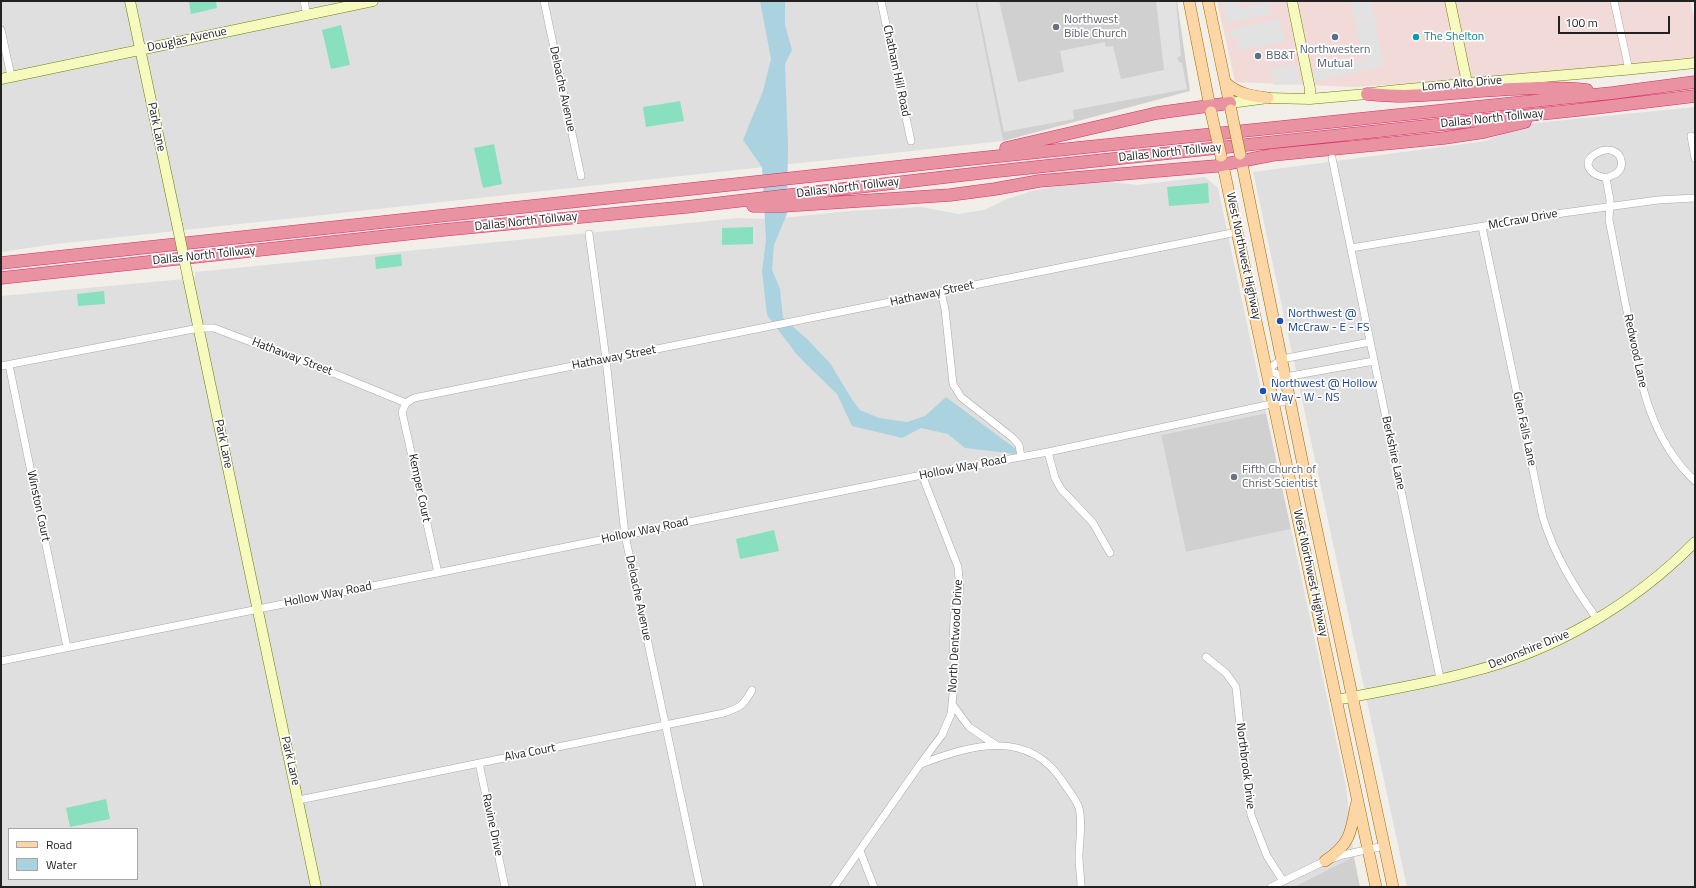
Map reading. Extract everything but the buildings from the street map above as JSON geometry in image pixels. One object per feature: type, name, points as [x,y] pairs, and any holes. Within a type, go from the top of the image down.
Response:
[{"type":"highway","name":"Dallas North Tollway","points":[[1,263],[960,160],[1612,93],[1695,82]]},
{"type":"highway","points":[[1367,94],[1403,96],[1471,91],[1569,88],[1612,93]]},
{"type":"highway","name":"Dallas North Tollway","points":[[1,278],[443,230],[686,207],[997,171],[1578,110],[1695,96]]},
{"type":"highway","points":[[960,160],[1157,113],[1230,107]]},
{"type":"highway","points":[[686,207],[783,206],[950,195],[1072,177],[1241,157],[1462,135],[1578,110]]},
{"type":"main road","name":"West Northwest Highway","points":[[1189,1],[1376,887]]},
{"type":"main road","name":"West Northwest Highway","points":[[1208,1],[1285,377],[1393,887]]},
{"type":"main road","points":[[1226,83],[1230,88],[1245,95],[1268,98]]},
{"type":"main road","points":[[1325,861],[1338,852],[1350,835],[1357,799]]},
{"type":"street","name":"Park Lane","points":[[130,1],[257,610],[299,800],[316,887]]},
{"type":"street","points":[[304,1],[307,15]]},
{"type":"street","name":"Douglas Avenue","points":[[6,78],[373,1]]},
{"type":"street","name":"Deloache Avenue","points":[[544,1],[581,176]]},
{"type":"street","name":"Chatham Hill Road","points":[[881,1],[911,141]]},
{"type":"street","points":[[1292,1],[1310,88],[1310,99]]},
{"type":"street","points":[[1450,1],[1467,82]]},
{"type":"street","points":[[1614,1],[1629,70]]},
{"type":"street","points":[[1,30],[6,78]]},
{"type":"street","name":"Lomo Alto Drive","points":[[1230,107],[1268,98],[1310,99],[1467,82],[1555,77],[1695,64]]},
{"type":"street","points":[[1691,136],[1695,158]]},
{"type":"street","points":[[1613,150],[1620,156],[1622,161],[1621,168],[1619,171],[1606,178],[1591,171],[1588,165],[1589,159],[1592,154],[1601,151],[1613,150]]},
{"type":"street","name":"Berkshire Lane","points":[[1332,158],[1440,678]]},
{"type":"street","name":"Redwood Lane","points":[[1606,178],[1610,200],[1609,220],[1636,360],[1649,411],[1666,444],[1695,481]]},
{"type":"street","name":"McCraw Drive","points":[[1351,248],[1563,213],[1610,208],[1658,200],[1695,198]]},
{"type":"street","name":"Glen Falls Lane","points":[[1482,227],[1543,518],[1551,542],[1562,564],[1597,619]]},
{"type":"street","name":"Hathaway Street","points":[[1,366],[199,328],[214,328],[333,372],[406,402],[414,398],[1237,232]]},
{"type":"street","name":"Deloache Avenue","points":[[589,234],[606,359],[625,535],[700,887]]},
{"type":"street","points":[[941,292],[946,309],[953,384],[961,397],[1013,438],[1019,445],[1021,457]]},
{"type":"street","points":[[1267,370],[1282,359],[1370,342]]},
{"type":"street","points":[[1267,370],[1285,377],[1374,361]]},
{"type":"street","name":"Winston Court","points":[[9,365],[67,648]]},
{"type":"street","name":"Hollow Way Road","points":[[1,661],[922,475],[1048,452],[1290,400]]},
{"type":"street","name":"Kemper Court","points":[[406,402],[402,412],[438,573]]},
{"type":"street","points":[[1048,452],[1055,478],[1061,488],[1094,523],[1110,553]]},
{"type":"street","name":"North Dentwood Drive","points":[[834,887],[942,735],[951,714],[955,675],[953,649],[954,617],[960,590],[958,567],[922,475]]},
{"type":"street","name":"Devonshire Drive","points":[[1336,700],[1469,673],[1516,658],[1546,645],[1597,619],[1644,587],[1695,542]]},
{"type":"street","name":"Northbrook Drive","points":[[1206,657],[1226,673],[1236,688],[1251,814],[1267,856],[1283,881]]},
{"type":"street","name":"Alva Court","points":[[299,800],[724,713],[745,703],[752,690]]},
{"type":"street","points":[[952,704],[969,726],[996,745]]},
{"type":"street","points":[[921,764],[961,750],[996,745],[1015,747],[1036,756],[1055,769],[1078,807],[1081,826],[1079,858],[1082,887]]},
{"type":"street","name":"Ravine Drive","points":[[479,763],[505,887]]},
{"type":"street","points":[[1271,887],[1325,861],[1384,846]]},
{"type":"street","points":[[860,851],[874,887]]},
{"type":"shaded area","points":[[1,1],[975,1],[1003,141],[56,244],[1,252]]},
{"type":"shaded area","points":[[975,1],[1177,1],[1190,91],[1003,141]]},
{"type":"shaded area","points":[[977,1],[999,1],[1018,82],[1064,72],[1060,51],[1105,42],[1106,47],[1113,46],[1121,79],[1164,70],[1156,1],[1176,1],[1181,56],[1177,57],[1179,62],[1182,63],[1187,89],[1073,110],[1074,119],[1004,132]]},
{"type":"shaded area","points":[[1217,1],[1690,1],[1695,22],[1695,59],[1546,74],[1354,87],[1235,82]]},
{"type":"shaded area","points":[[1222,1],[1237,1],[1239,8],[1268,2],[1271,14],[1227,23]]},
{"type":"shaded area","points":[[1351,1],[1371,1],[1384,66],[1314,81],[1312,71],[1363,60]]},
{"type":"shaded area","points":[[1280,19],[1284,41],[1239,51],[1236,35],[1227,37],[1226,31]]},
{"type":"shaded area","points":[[1296,64],[1300,84],[1274,85],[1270,69]]},
{"type":"shaded area","points":[[1695,107],[1695,887],[1407,887],[1253,172],[1486,141],[1525,124]]},
{"type":"shaded area","points":[[1205,177],[1218,188],[1266,413],[1161,435],[1186,552],[1291,529],[1346,786],[1354,857],[1294,887],[1,887],[1,296],[195,278],[195,272],[739,218],[771,219],[850,211],[921,207],[958,214],[984,210],[1007,199],[1032,191],[1068,184],[1113,182],[1137,185]]},
{"type":"shaded area","points":[[1266,413],[1291,529],[1186,552],[1161,435]]},
{"type":"shaded area","points":[[1353,857],[1360,887],[1294,887]]},
{"type":"green space","points":[[216,1],[217,8],[191,14],[189,2]]},
{"type":"green space","points":[[341,25],[350,65],[331,69],[322,30]]},
{"type":"green space","points":[[680,101],[684,121],[646,127],[643,107]]},
{"type":"green space","points":[[494,144],[502,184],[483,188],[474,148]]},
{"type":"green space","points":[[1208,183],[1209,203],[1169,206],[1167,187]]},
{"type":"green space","points":[[753,227],[753,244],[722,245],[722,228]]},
{"type":"green space","points":[[401,254],[402,266],[376,269],[375,257]]},
{"type":"green space","points":[[104,291],[105,304],[78,306],[77,294]]},
{"type":"green space","points":[[774,530],[779,551],[740,559],[736,539]]},
{"type":"green space","points":[[106,799],[110,819],[70,827],[66,808]]},
{"type":"water","points":[[760,1],[785,1],[785,25],[792,50],[785,64],[788,145],[787,214],[774,245],[772,270],[780,289],[783,318],[807,339],[830,363],[860,410],[879,418],[907,422],[925,416],[946,397],[1024,455],[965,448],[948,434],[921,428],[902,438],[852,426],[837,394],[798,356],[767,315],[762,271],[766,240],[762,167],[743,140],[763,91],[771,59]]},
{"type":"place","name":"Northwest Bible Church","points":[[1056,27]]},
{"type":"place","name":"Northwestern Mutual","points":[[1335,37]]},
{"type":"place","name":"The Shelton","points":[[1416,37]]},
{"type":"place","name":"BB&T","points":[[1258,56]]},
{"type":"place","name":"Northwest @ McCraw - E - FS","points":[[1280,321]]},
{"type":"place","name":"Northwest @ Hollow Way - W - NS","points":[[1263,391]]},
{"type":"place","name":"Fifth Church of Christ Scientist","points":[[1234,477]]}]
